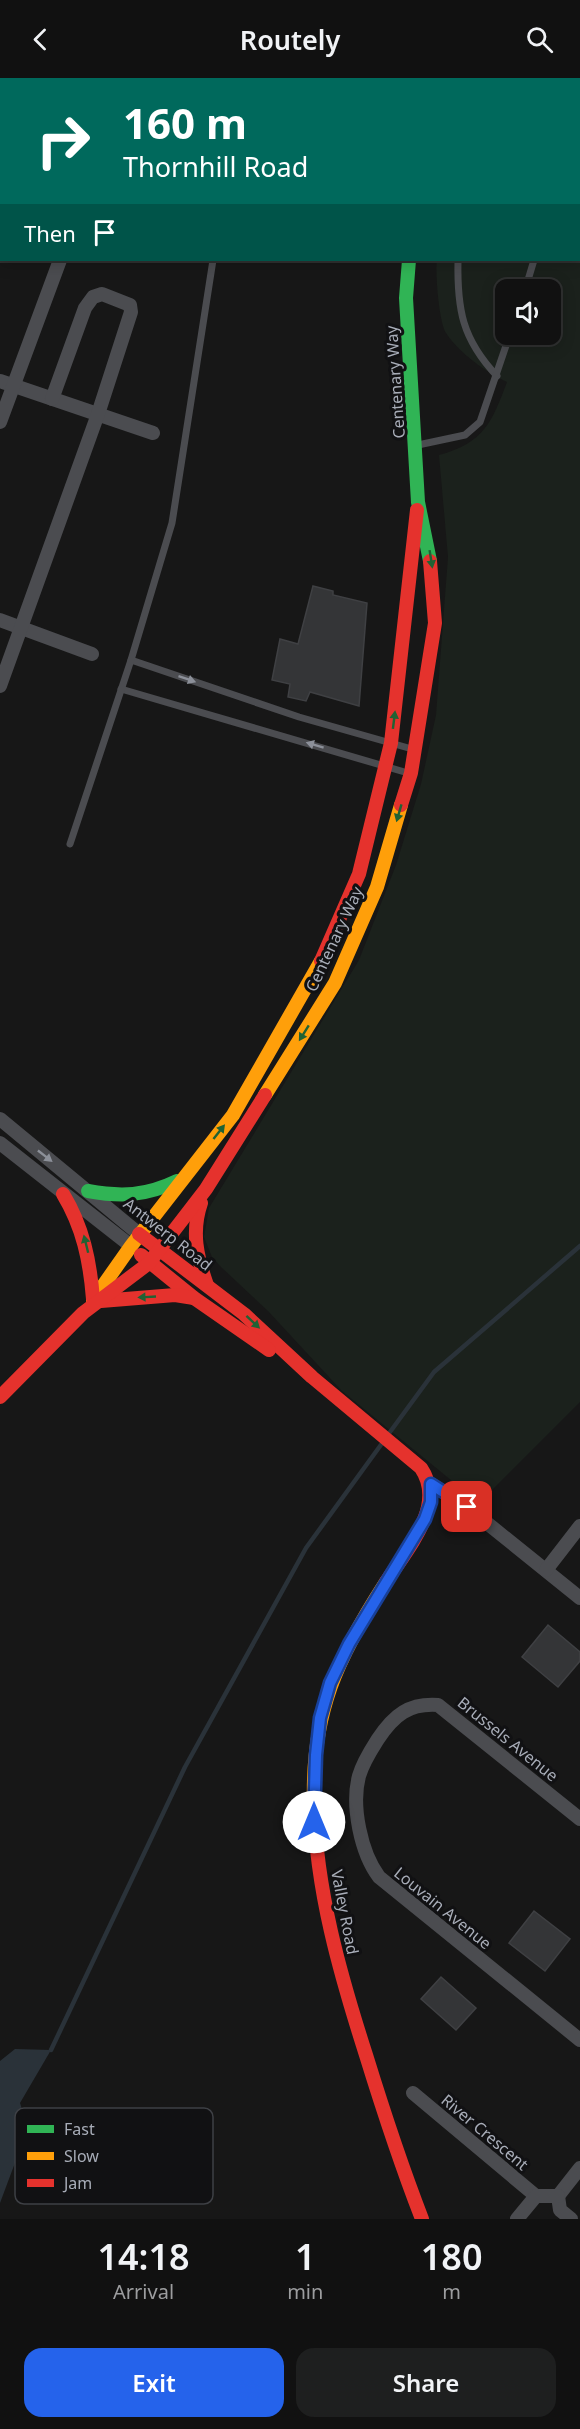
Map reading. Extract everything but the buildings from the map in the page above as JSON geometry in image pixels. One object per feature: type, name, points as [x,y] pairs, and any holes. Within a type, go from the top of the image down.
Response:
[{"type":"main road","name":"Centenary Way","points":[[0,1397],[96,1300],[149,1263],[206,1189],[335,983],[377,887],[411,773],[435,623],[433,574],[418,502],[406,298],[409,261]]},
{"type":"main road","name":"Centenary Way","points":[[96,1300],[135,1240],[232,1115],[315,975],[359,874],[392,743],[418,502]]},
{"type":"main road","points":[[88,1191],[114,1196],[137,1197],[163,1189],[183,1178]]},
{"type":"main road","points":[[206,1189],[194,1225],[197,1254],[207,1285]]},
{"type":"main road","points":[[63,1194],[76,1214],[87,1245],[96,1300],[175,1296],[194,1298]]},
{"type":"main road","name":"Antwerp Road","points":[[135,1240],[160,1250],[244,1314],[312,1377],[426,1472],[431,1484]]},
{"type":"main road","name":"Antwerp Road","points":[[135,1240],[149,1263],[194,1298],[312,1377]]},
{"type":"main road","name":"Valley Road","points":[[422,2219],[391,2136],[341,1974],[322,1888],[314,1822],[314,1774],[320,1718],[330,1683],[349,1644],[425,1519],[431,1502],[431,1484]]},
{"type":"street","points":[[0,422],[6,384],[60,261]]},
{"type":"street","points":[[0,686],[98,414],[131,309],[130,305],[102,294],[93,297],[85,308],[52,399]]},
{"type":"street","points":[[6,384],[153,433]]},
{"type":"street","points":[[0,620],[92,654]]},
{"type":"street","name":"Antwerp Road","points":[[0,1119],[88,1191],[135,1240]]},
{"type":"street","name":"Antwerp Road","points":[[0,1143],[63,1194],[135,1240]]},
{"type":"street","points":[[431,1484],[467,1507],[580,1598]]},
{"type":"street","points":[[546,1570],[580,1526]]},
{"type":"street","name":"Brussels Avenue","points":[[409,1708],[422,1704],[438,1705],[450,1712],[580,1819]]},
{"type":"street","name":"Louvain Avenue","points":[[409,1708],[397,1714],[382,1732],[366,1757],[358,1777],[359,1827],[369,1864],[379,1877],[580,2040]]},
{"type":"street","name":"River Crescent","points":[[413,2093],[536,2196]]},
{"type":"street","points":[[571,2219],[560,2210],[558,2196],[580,2168]]},
{"type":"street","points":[[517,2219],[536,2196],[558,2196]]},
{"type":"lane","points":[[70,844],[131,660],[172,524],[213,261]]},
{"type":"lane","points":[[458,261],[457,289],[467,337],[497,376]]},
{"type":"lane","points":[[528,279],[534,261]]},
{"type":"lane","points":[[415,445],[465,435],[480,422],[507,345]]},
{"type":"lane","points":[[131,660],[299,717],[415,750]]},
{"type":"lane","points":[[121,689],[411,773]]},
{"type":"shaded area","points":[[437,261],[580,261],[580,1402],[479,1503],[342,1391],[268,1311],[212,1257],[204,1237],[209,1208],[359,960],[396,865],[421,784],[436,715],[448,557],[439,455],[466,444],[484,429],[491,420],[507,382],[474,361],[451,340],[441,319]]},
{"type":"shaded area","points":[[15,2049],[51,2050],[20,2103],[22,2108],[15,2108],[15,2163],[0,2203],[0,2061]]},
{"type":"waterway","points":[[390,1432],[434,1372],[580,1246]]},
{"type":"waterway","points":[[51,2050],[185,1767],[306,1548],[383,1442]]},
{"type":"traffic: fast","points":[[409,261],[406,298],[418,502],[430,561]]},
{"type":"traffic: fast","points":[[88,1191],[133,1194],[155,1190],[177,1181]]},
{"type":"traffic: slow","points":[[265,1095],[335,983],[377,887],[401,805]]},
{"type":"traffic: slow","points":[[93,1300],[131,1246],[233,1115],[321,961]]},
{"type":"traffic: slow","points":[[314,1805],[317,1742],[330,1688],[354,1636],[386,1582]]},
{"type":"traffic: jam","points":[[321,961],[359,874],[391,743],[417,510]]},
{"type":"traffic: jam","points":[[401,805],[411,773],[435,623],[430,561]]},
{"type":"traffic: jam","points":[[0,1397],[83,1313],[149,1263],[206,1189],[265,1095]]},
{"type":"traffic: jam","points":[[63,1194],[76,1219],[84,1245],[93,1299]]},
{"type":"traffic: jam","points":[[201,1203],[196,1224],[196,1244],[207,1285]]},
{"type":"traffic: jam","points":[[139,1234],[244,1314],[312,1377],[421,1468],[428,1482],[427,1512],[413,1542],[386,1582]]},
{"type":"traffic: jam","points":[[141,1255],[194,1298],[269,1350]]},
{"type":"traffic: jam","points":[[101,1301],[175,1295],[194,1298]]},
{"type":"traffic: jam","points":[[314,1805],[319,1869],[339,1963],[386,2117],[422,2219]]},
{"type":"route","points":[[314,1822],[314,1774],[320,1718],[330,1683],[349,1644],[425,1519],[431,1502],[431,1484],[467,1507]]}]
